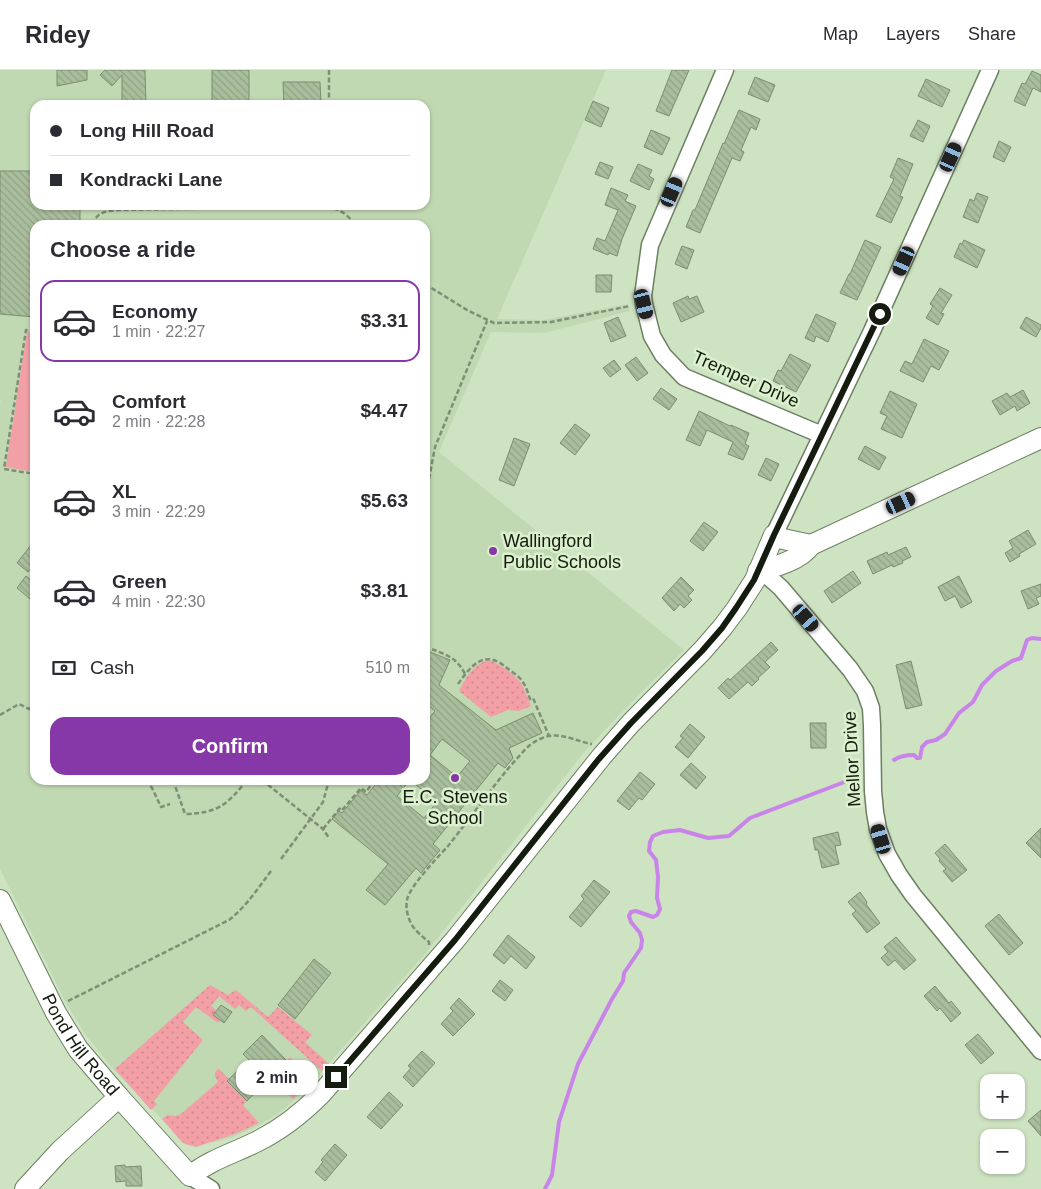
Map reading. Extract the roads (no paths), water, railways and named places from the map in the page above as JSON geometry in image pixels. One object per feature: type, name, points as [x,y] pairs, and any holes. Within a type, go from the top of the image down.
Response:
[{"type":"main road","points":[[758,571],[782,565],[804,553],[811,545],[1041,438]]},
{"type":"main road","points":[[119,1097],[190,1176],[211,1162],[277,1131],[297,1117],[321,1094],[455,940],[598,760],[722,628],[749,588],[774,535],[783,539],[811,545]]},
{"type":"main road","name":"Pond Hill Road","points":[[0,900],[56,1013],[78,1049],[119,1097],[60,1151],[25,1189]]},
{"type":"street","name":"Tremper Drive","points":[[725,70],[650,245],[643,296],[652,336],[663,355],[684,377],[822,435]]},
{"type":"street","points":[[774,535],[872,331],[990,70]]},
{"type":"street","name":"Mellor Drive","points":[[758,571],[781,588],[850,669],[867,696],[872,714],[873,790],[876,819],[883,845],[893,864],[913,895],[1041,1051]]},
{"type":"street","points":[[190,1176],[211,1189]]},
{"type":"waterway","points":[[894,760],[908,755],[920,758],[922,747],[927,742],[936,740],[945,734],[959,713],[973,702],[982,685],[996,671],[1021,658],[1027,640],[1032,638],[1041,639]]},
{"type":"waterway","points":[[545,1189],[552,1175],[559,1122],[578,1064],[623,981],[624,973],[641,948],[642,940],[640,933],[631,922],[629,916],[631,912],[636,911],[653,917],[657,915],[660,909],[657,898],[658,877],[656,860],[649,851],[653,836],[663,832],[680,830],[708,838],[729,836],[750,818],[847,781]]},
{"type":"place","name":"Wallingford Public Schools","points":[[493,551]]},
{"type":"place","name":"E.C. Stevens School","points":[[455,778]]}]
